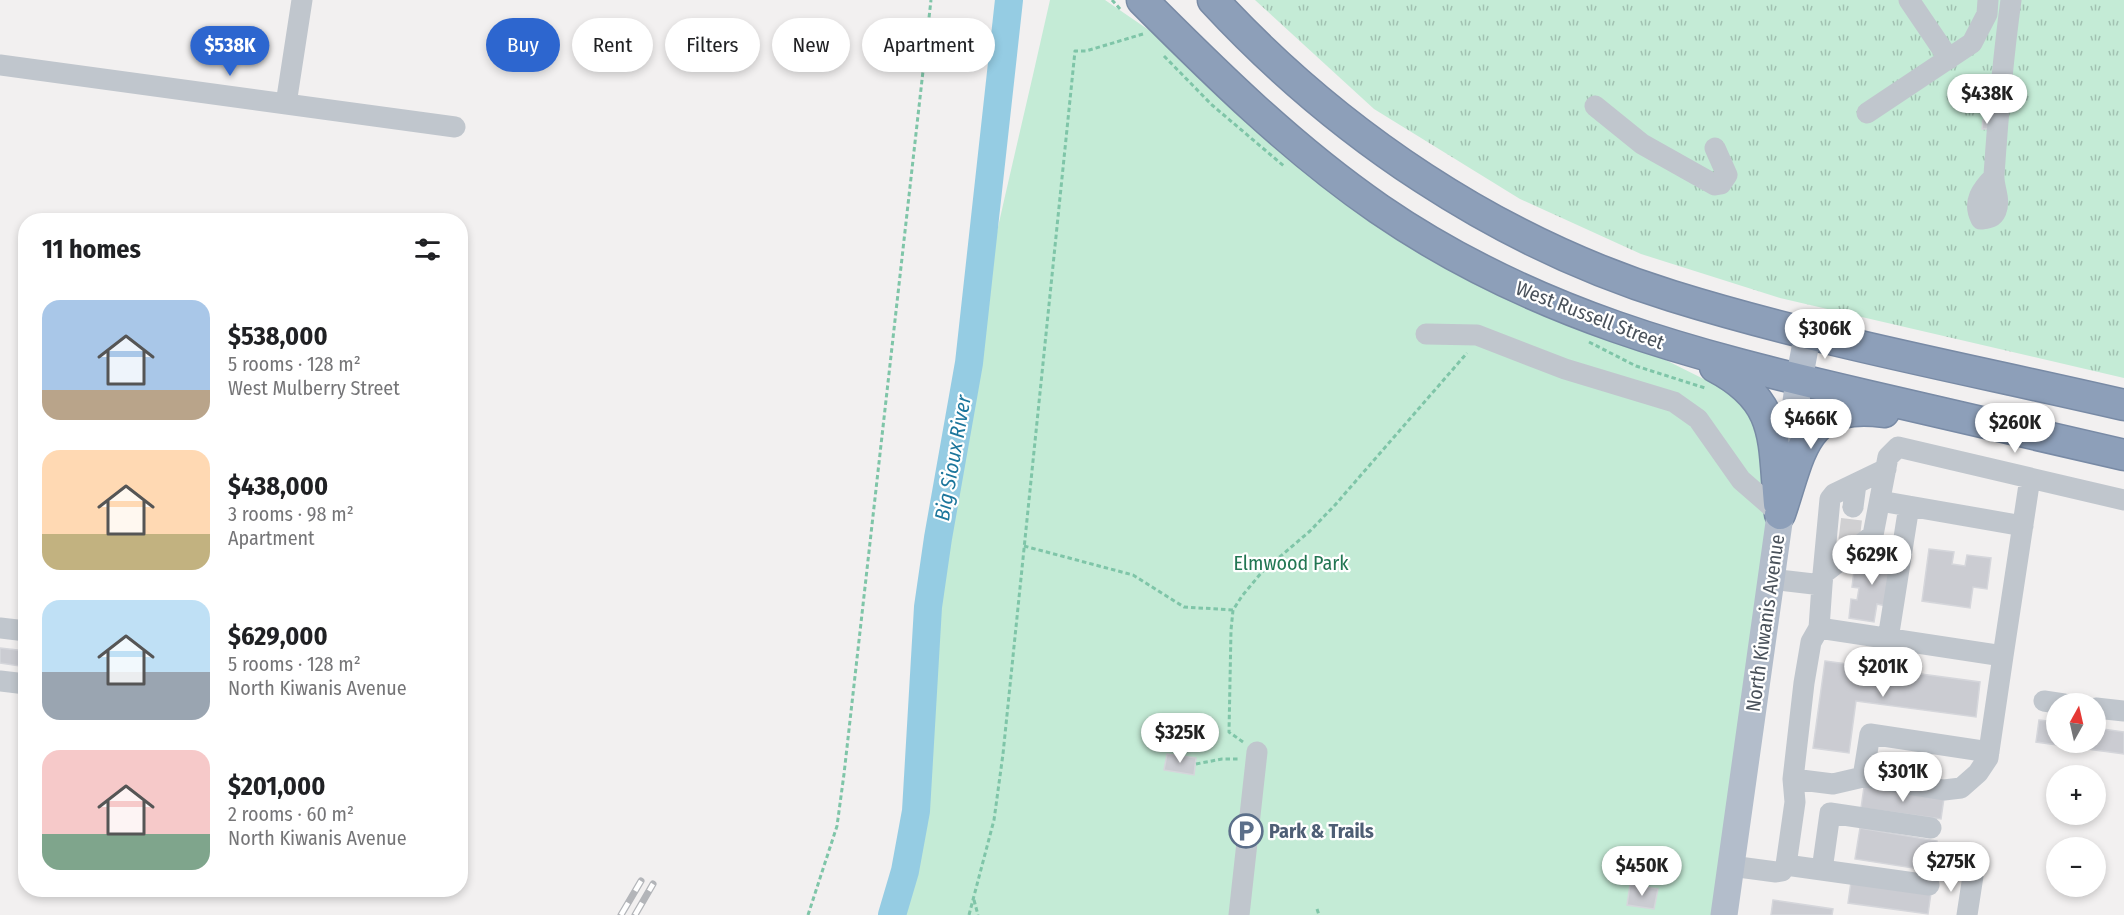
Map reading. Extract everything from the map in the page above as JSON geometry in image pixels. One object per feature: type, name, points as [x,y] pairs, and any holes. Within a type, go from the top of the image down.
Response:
[{"type":"highway","name":"West Russell Street","points":[[1142,0],[1236,94],[1296,146],[1381,210],[1503,282],[1663,345],[1798,380],[2124,455]]},
{"type":"highway","points":[[1213,0],[1278,66],[1323,104],[1407,168],[1453,196],[1552,248],[1670,296],[1808,332],[2124,405]]},
{"type":"highway","points":[[1663,345],[1732,376],[1756,396],[1764,408],[1773,440],[1780,514]]},
{"type":"highway","points":[[1780,514],[1804,444],[1811,432],[1834,414],[1870,410],[1984,423]]},
{"type":"main road","name":"North Kiwanis Avenue","points":[[1724,915],[1798,380],[1808,332]]},
{"type":"street","points":[[286,104],[302,0]]},
{"type":"street","points":[[1910,0],[1949,59]]},
{"type":"street","points":[[1867,113],[1972,43],[1987,14],[1988,0]]},
{"type":"street","points":[[1994,177],[2003,53],[2011,0]]},
{"type":"street","points":[[0,65],[455,127]]},
{"type":"street","points":[[1595,106],[1642,144],[1714,185],[1721,184],[1727,175],[1715,148]]},
{"type":"street","points":[[1426,334],[1477,335],[1565,369],[1674,402],[1698,419],[1741,480],[1780,514]]},
{"type":"street","points":[[1823,580],[1849,547],[1873,535],[1888,457],[1898,447],[2124,500]]},
{"type":"street","points":[[1731,866],[1776,872],[1782,871],[1786,866],[1795,802],[1793,779],[1804,683],[1811,642],[1819,628],[1830,500],[1834,494],[1886,469]]},
{"type":"street","points":[[1793,779],[1833,784],[1863,777],[1954,790],[1971,781],[1988,758],[2030,478]]},
{"type":"street","points":[[1853,507],[1856,484]]},
{"type":"street","points":[[1880,501],[2023,526]]},
{"type":"street","points":[[1888,639],[1909,506]]},
{"type":"street","points":[[1771,579],[1823,580]]},
{"type":"street","points":[[0,628],[18,630]]},
{"type":"street","points":[[1819,628],[2003,656]]},
{"type":"street","points":[[0,681],[18,683]]},
{"type":"street","points":[[2106,709],[2124,711]]},
{"type":"street","points":[[1863,777],[1870,734],[1989,752]]},
{"type":"street","points":[[1239,915],[1256,757]]},
{"type":"street","points":[[1821,870],[1833,784]]},
{"type":"street","points":[[1830,813],[1931,828]]},
{"type":"street","points":[[1786,866],[1929,885]]},
{"type":"street","points":[[1967,915],[1972,876]]},
{"type":"path","points":[[808,915],[837,826],[844,774],[931,0]]},
{"type":"path","points":[[969,915],[988,845],[998,791],[1075,51],[1086,51],[1134,38],[1142,33]]},
{"type":"path","points":[[1229,732],[1228,656],[1233,610],[1262,572],[1310,531],[1335,505],[1472,349],[1477,335]]},
{"type":"path","points":[[1024,546],[1133,575],[1184,607],[1233,610]]},
{"type":"path","points":[[1196,764],[1229,758],[1256,757]]},
{"type":"path","points":[[974,898],[978,915]]},
{"type":"path","points":[[1317,909],[1319,915]]},
{"type":"green space","name":"Elmwood Park","points":[[1050,0],[1105,0],[1219,78],[1381,210],[1547,301],[1764,409],[1780,514],[1723,915],[892,915],[904,869],[912,823],[931,587],[948,472],[974,336]]},
{"type":"green space","points":[[1255,0],[2124,0],[2124,378],[1780,298],[1641,254],[1520,199],[1374,109]]},
{"type":"water","points":[[999,0],[1017,0],[1005,33]]},
{"type":"building","points":[[1983,120],[1993,121],[1992,129],[1982,129]]},
{"type":"building","points":[[1929,549],[1954,552],[1952,564],[1965,566],[1967,555],[1991,558],[1987,589],[1973,587],[1970,608],[1922,601]]},
{"type":"building","points":[[1876,552],[1894,555],[1886,606],[1877,604],[1874,622],[1849,618],[1851,599],[1857,600],[1859,588],[1852,587],[1854,571],[1859,571],[1860,564]]},
{"type":"building","points":[[0,648],[18,650],[18,666],[0,663]]},
{"type":"building","points":[[1825,661],[1980,682],[1976,717],[1856,701],[1849,753],[1813,748]]},
{"type":"building","points":[[2039,720],[2046,721],[2046,743],[2036,742]]},
{"type":"building","points":[[2106,729],[2124,732],[2124,754],[2106,752]]},
{"type":"building","points":[[1167,754],[1196,758],[1194,775],[1164,770]]},
{"type":"building","points":[[1864,787],[1944,798],[1941,819],[1861,808]]},
{"type":"building","points":[[1860,828],[1937,841],[1932,871],[1855,859]]},
{"type":"building","points":[[1851,882],[1931,893],[1928,914],[1848,903]]},
{"type":"building","points":[[1630,885],[1658,889],[1654,909],[1627,905]]},
{"type":"building","points":[[1773,900],[1833,909],[1832,915],[1771,915]]},
{"type":"waterway","name":"Big Sioux River","points":[[892,915],[905,871],[916,811],[928,607],[969,363],[1009,0]]},
{"type":"tunnel","points":[[1849,540],[1853,507]]},
{"type":"railway","points":[[621,915],[641,881]]},
{"type":"railway","points":[[635,915],[653,884]]},
{"type":"place","name":"Park & Trails","points":[[1246,831]]}]
